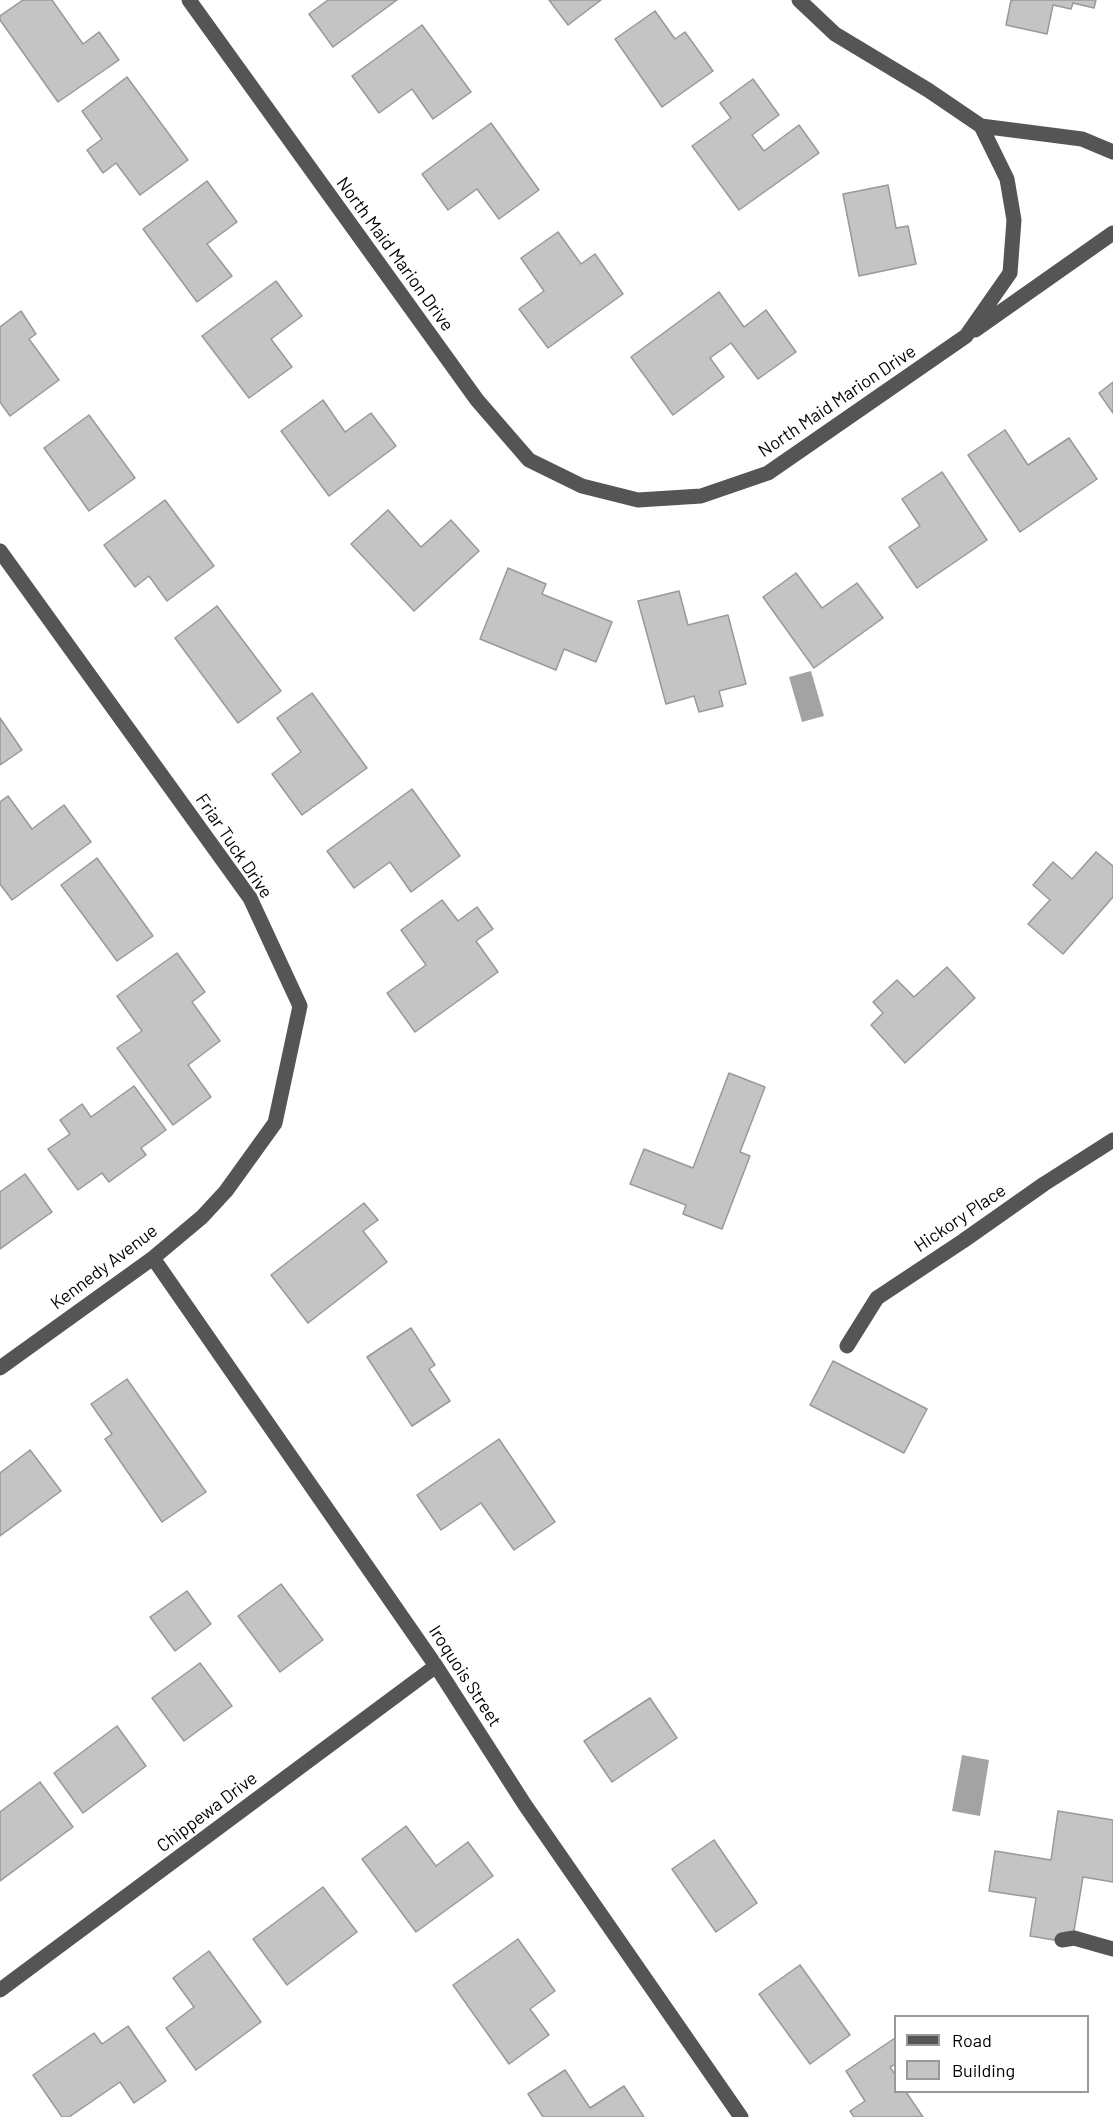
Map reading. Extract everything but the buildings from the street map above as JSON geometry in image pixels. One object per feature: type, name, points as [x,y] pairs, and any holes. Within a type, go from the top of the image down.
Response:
[{"type":"street","name":"North Maid Marion Drive","points":[[189,0],[477,400],[529,460],[582,486],[638,500],[701,496],[768,473],[966,336],[1010,273],[1014,220],[1007,179],[981,126],[928,90],[835,34],[799,0]]},
{"type":"street","points":[[981,126],[1082,139],[1113,152]]},
{"type":"street","points":[[966,336],[1113,233]]},
{"type":"street","name":"Friar Tuck Drive","points":[[0,551],[250,898],[300,1006],[275,1123],[226,1191]]},
{"type":"street","name":"Hickory Place","points":[[848,1346],[877,1298],[1044,1184],[1113,1140]]},
{"type":"street","name":"Kennedy Avenue","points":[[0,1368],[153,1258],[202,1217],[226,1191]]},
{"type":"street","name":"Iroquois Street","points":[[153,1258],[436,1665],[525,1804],[741,2117]]},
{"type":"street","name":"Chippewa Drive","points":[[0,1990],[436,1665]]},
{"type":"street","points":[[1062,1940],[1074,1938],[1113,1949]]},
{"type":"shaded area","points":[[811,671],[824,716],[802,722],[789,677]]},
{"type":"shaded area","points":[[962,1755],[989,1760],[980,1816],[952,1811]]}]
